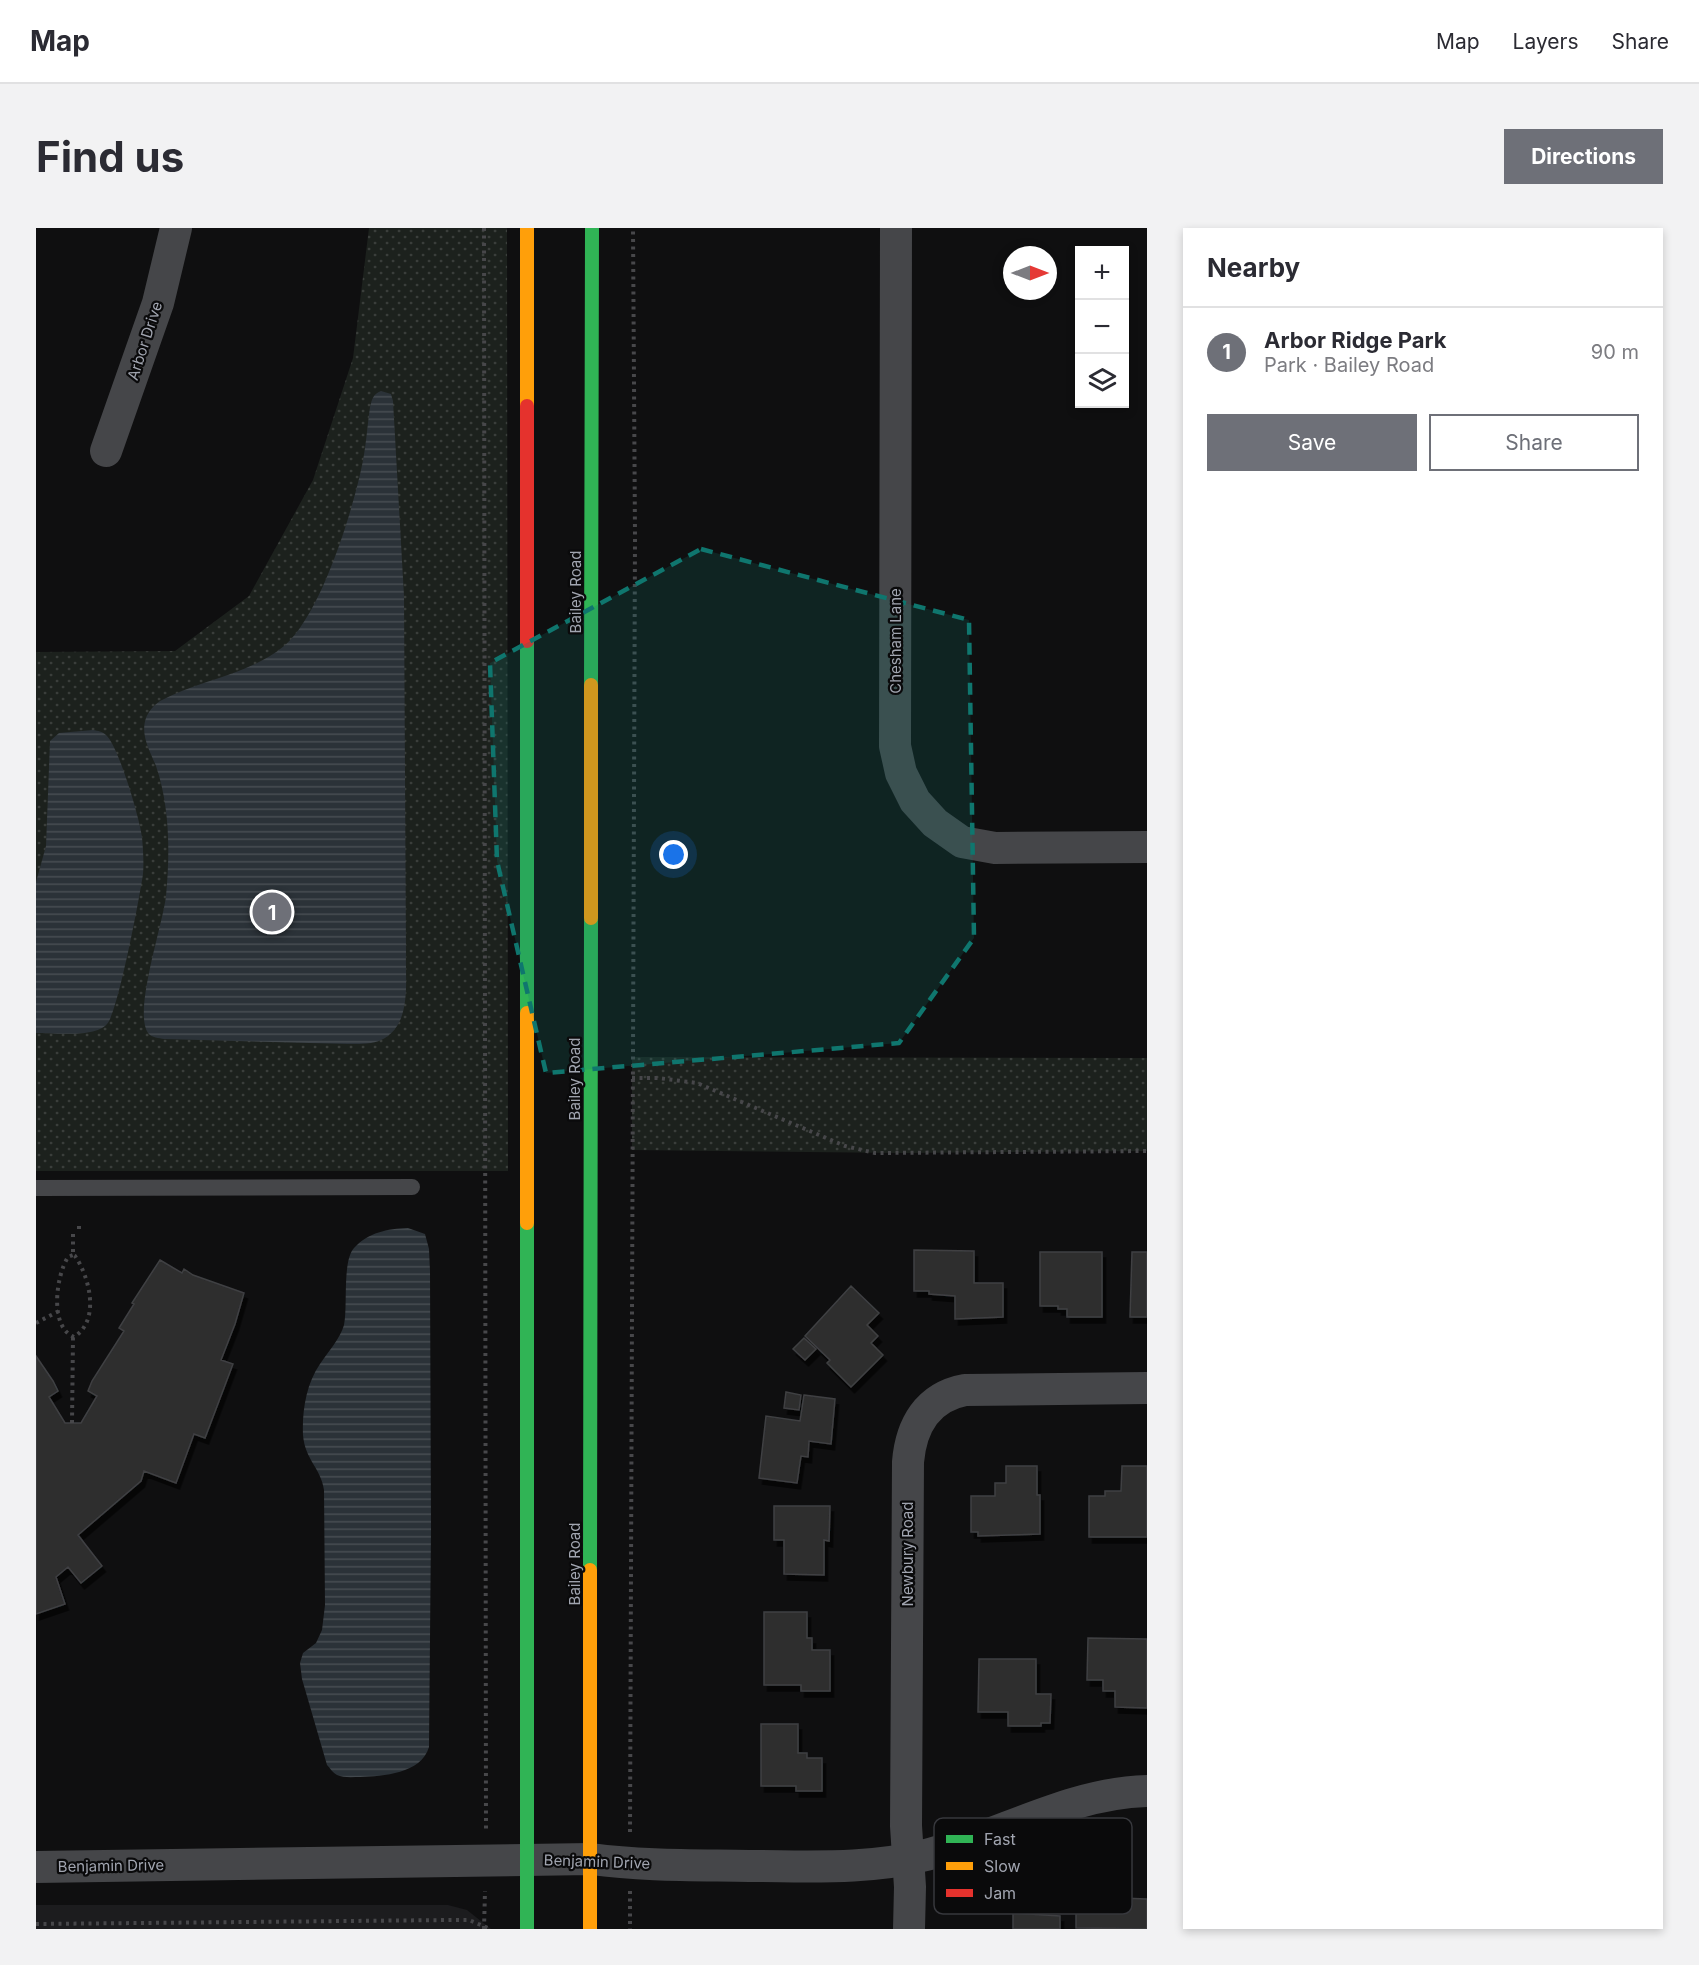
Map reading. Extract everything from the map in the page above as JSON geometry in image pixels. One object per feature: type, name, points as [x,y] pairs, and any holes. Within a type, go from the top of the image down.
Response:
[{"type":"main road","points":[[527,228],[527,1929]]},
{"type":"main road","name":"Bailey Road","points":[[590,1929],[592,228]]},
{"type":"street","name":"Arbor Drive","points":[[106,452],[158,303],[176,228]]},
{"type":"street","name":"Chesham Lane","points":[[896,228],[895,746],[901,772],[921,809],[935,824],[962,842],[995,848],[1147,847]]},
{"type":"street","name":"Newbury Road","points":[[909,1929],[906,1826],[908,1462],[914,1430],[923,1415],[937,1401],[965,1390],[1147,1388]]},
{"type":"street","name":"Benjamin Drive","points":[[1035,1818],[1087,1799],[1147,1791]]},
{"type":"street","name":"Benjamin Drive","points":[[36,1867],[591,1859],[630,1865],[828,1866],[868,1865],[934,1851]]},
{"type":"lane","points":[[36,1188],[412,1187]]},
{"type":"path","points":[[484,228],[486,1789]]},
{"type":"path","points":[[630,1788],[635,549],[633,228]]},
{"type":"path","points":[[632,1078],[658,1078],[697,1083],[844,1146],[875,1153],[1147,1151]]},
{"type":"path","points":[[73,1234],[73,1255],[84,1271],[90,1298],[90,1309],[86,1322],[81,1331],[73,1337]]},
{"type":"path","points":[[72,1423],[73,1337],[66,1330],[57,1297],[60,1273],[68,1257],[73,1255]]},
{"type":"path","points":[[36,1323],[59,1311]]},
{"type":"path","points":[[36,1924],[469,1920],[490,1929]]},
{"type":"highlighted area","points":[[701,549],[969,620],[974,938],[899,1043],[546,1073],[497,861],[490,663]]},
{"type":"shaded area","points":[[369,228],[507,228],[508,1171],[36,1171],[36,652],[175,651],[249,596],[313,480],[353,358]]},
{"type":"shaded area","points":[[381,391],[391,394],[393,401],[404,596],[406,976],[405,1000],[400,1021],[394,1031],[385,1038],[366,1044],[154,1037],[148,1033],[144,1022],[144,1007],[150,967],[166,896],[168,847],[164,798],[161,782],[145,737],[146,718],[151,709],[160,701],[255,664],[284,646],[297,632],[322,589],[342,538],[361,470],[372,399]]},
{"type":"shaded area","points":[[93,730],[106,735],[111,742],[128,783],[137,815],[142,837],[143,860],[138,905],[117,999],[107,1024],[84,1033],[36,1033],[36,882],[46,846],[50,741],[59,733]]},
{"type":"shaded area","points":[[632,1057],[1147,1058],[1147,1151],[901,1153],[632,1150]]},
{"type":"shaded area","points":[[408,1228],[425,1234],[429,1249],[430,1271],[429,1747],[425,1756],[418,1763],[400,1772],[379,1776],[345,1777],[336,1774],[327,1765],[302,1679],[300,1663],[303,1653],[316,1643],[322,1630],[325,1605],[324,1490],[320,1476],[304,1444],[304,1408],[311,1380],[344,1325],[350,1254],[354,1248],[372,1235]]},
{"type":"shaded area","points":[[36,1905],[448,1905],[467,1910],[491,1929],[36,1929]]},
{"type":"building","points":[[914,1250],[974,1251],[974,1283],[1003,1283],[1003,1317],[955,1319],[955,1296],[929,1294],[929,1291],[914,1291]]},
{"type":"building","points":[[1040,1252],[1102,1252],[1102,1317],[1067,1317],[1067,1309],[1058,1309],[1058,1306],[1040,1306]]},
{"type":"building","points":[[1132,1252],[1147,1252],[1147,1317],[1130,1317]]},
{"type":"building","points":[[160,1260],[182,1273],[184,1269],[193,1275],[244,1293],[221,1360],[233,1364],[205,1438],[194,1434],[176,1483],[144,1471],[141,1481],[78,1535],[102,1566],[81,1583],[68,1567],[56,1577],[65,1604],[36,1614],[36,1356],[58,1391],[49,1397],[65,1423],[81,1423],[97,1396],[88,1391],[92,1381],[124,1331],[119,1328]]},
{"type":"building","points":[[851,1286],[879,1313],[867,1325],[878,1336],[871,1343],[883,1355],[851,1387],[827,1363],[830,1360],[805,1336]]},
{"type":"building","points":[[804,1338],[816,1349],[805,1360],[793,1349]]},
{"type":"building","points":[[786,1392],[801,1395],[799,1410],[784,1408]]},
{"type":"building","points":[[804,1395],[835,1399],[831,1444],[809,1441],[808,1457],[801,1456],[797,1483],[759,1478],[766,1416],[800,1421]]},
{"type":"building","points":[[1006,1466],[1037,1466],[1040,1534],[978,1536],[978,1532],[971,1532],[971,1496],[995,1496],[995,1483],[1006,1483]]},
{"type":"building","points":[[1122,1466],[1147,1466],[1147,1537],[1089,1537],[1089,1496],[1105,1496],[1105,1491],[1121,1491]]},
{"type":"building","points":[[774,1506],[830,1506],[829,1541],[824,1540],[824,1575],[784,1574],[784,1540],[774,1540]]},
{"type":"building","points":[[764,1612],[807,1612],[807,1638],[812,1638],[812,1650],[830,1650],[830,1691],[801,1691],[801,1685],[764,1685]]},
{"type":"building","points":[[1088,1638],[1147,1639],[1147,1708],[1115,1707],[1115,1691],[1103,1691],[1103,1680],[1087,1680]]},
{"type":"building","points":[[979,1659],[1036,1659],[1036,1694],[1051,1694],[1050,1723],[1041,1723],[1041,1726],[1008,1726],[1008,1712],[978,1712]]},
{"type":"building","points":[[761,1724],[798,1724],[798,1753],[807,1753],[807,1758],[822,1758],[822,1791],[796,1791],[796,1786],[761,1786]]},
{"type":"building","points":[[1132,1898],[1147,1899],[1147,1929],[1076,1928],[1076,1914],[1132,1914]]},
{"type":"building","points":[[1013,1914],[1060,1916],[1060,1929],[1013,1929]]},
{"type":"traffic: fast","points":[[591,685],[592,228]]},
{"type":"traffic: fast","points":[[527,641],[527,1013]]},
{"type":"traffic: fast","points":[[590,1570],[591,918]]},
{"type":"traffic: fast","points":[[527,1223],[527,1929]]},
{"type":"traffic: slow","points":[[527,228],[527,406]]},
{"type":"traffic: slow","points":[[591,685],[591,918]]},
{"type":"traffic: slow","points":[[527,1013],[527,1223]]},
{"type":"traffic: slow","points":[[590,1570],[590,1929]]},
{"type":"traffic: jam","points":[[527,406],[527,641]]},
{"type":"place","name":"Arbor Ridge Park","points":[[272,912]]}]
